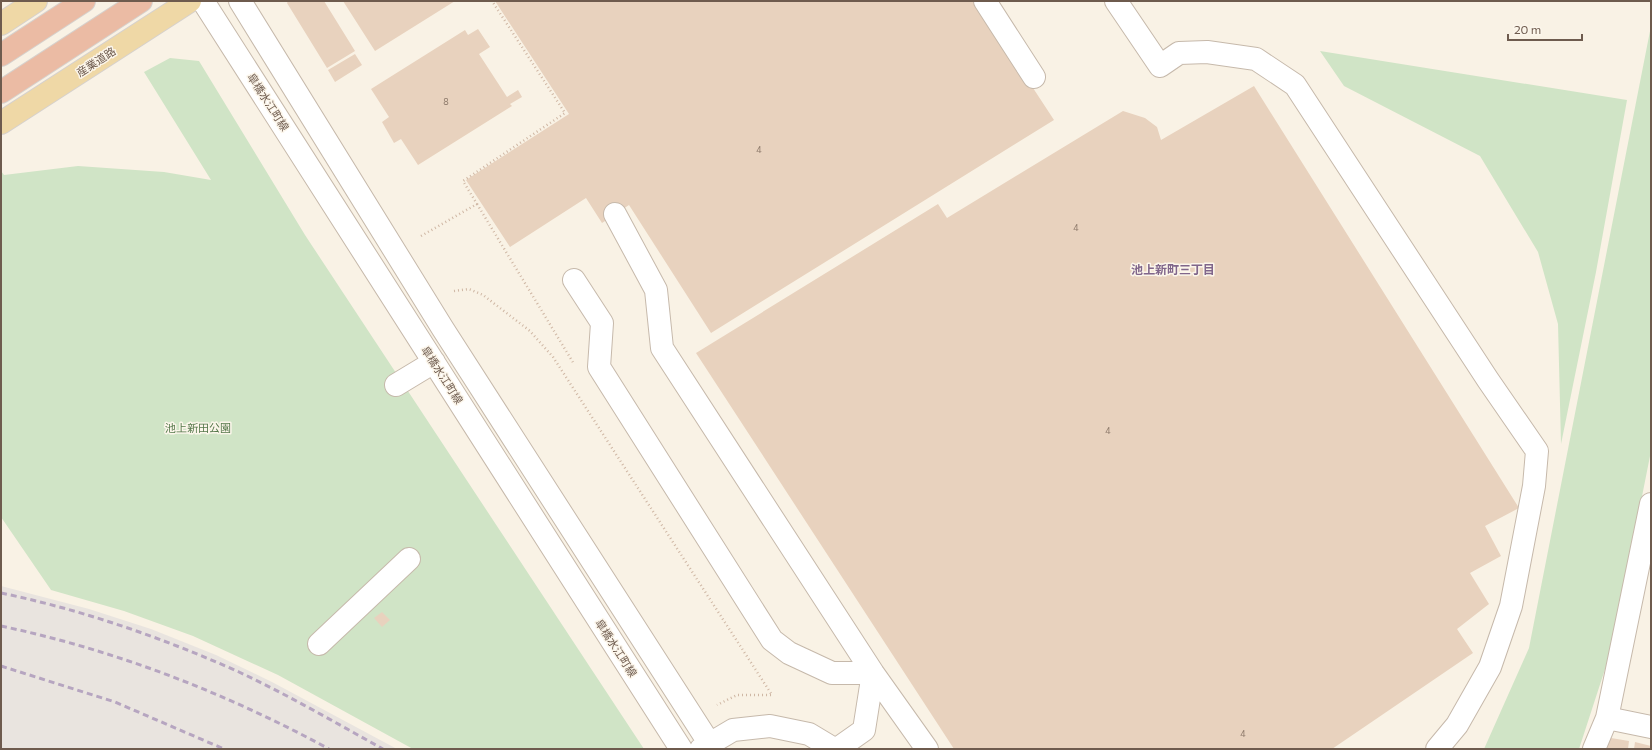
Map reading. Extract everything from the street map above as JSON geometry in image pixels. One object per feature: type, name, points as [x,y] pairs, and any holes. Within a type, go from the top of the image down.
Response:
[{"type":"highway","points":[[1,55],[84,1]]},
{"type":"highway","points":[[1,92],[141,1]]},
{"type":"main road","points":[[1,24],[36,1]]},
{"type":"main road","name":"産業道路","points":[[1,122],[190,1]]},
{"type":"street","name":"皐橋水江町線","points":[[203,1],[681,749]]},
{"type":"street","points":[[240,1],[443,329],[708,747],[733,730],[770,726],[809,734],[834,749]]},
{"type":"street","points":[[985,1],[1034,77]]},
{"type":"street","points":[[1116,1],[1160,66],[1179,53],[1207,52],[1256,59],[1295,85],[1488,380],[1537,452],[1534,486],[1511,606],[1490,667],[1457,725],[1437,749]]},
{"type":"street","points":[[615,214],[656,290],[662,348],[873,673],[927,749]]},
{"type":"street","points":[[574,280],[602,323],[598,367],[772,640],[789,652],[832,673],[873,673]]},
{"type":"street","points":[[396,385],[434,362]]},
{"type":"street","points":[[1594,749],[1607,718],[1646,557],[1651,504]]},
{"type":"street","points":[[319,644],[409,559]]},
{"type":"street","points":[[837,749],[864,730],[873,673]]},
{"type":"street","points":[[1607,718],[1651,727]]},
{"type":"path","points":[[421,236],[477,204],[463,181],[565,113],[492,1]]},
{"type":"path","points":[[454,291],[470,289],[484,295],[530,331],[553,357],[772,695],[737,695],[716,705]]},
{"type":"shaded area","points":[[1,586],[89,609],[151,629],[216,655],[272,682],[397,749],[1,749]]},
{"type":"green space","points":[[1651,26],[1651,451],[1607,663],[1579,749],[1484,749],[1529,648]]},
{"type":"green space","points":[[1320,51],[1627,100],[1596,272],[1561,444],[1558,324],[1538,252],[1480,156],[1344,86]]},
{"type":"green space","name":"池上新田公園","points":[[170,58],[199,61],[305,235],[644,749],[413,749],[278,675],[193,636],[124,611],[51,590],[1,517],[1,171],[4,175],[78,166],[164,172],[211,180],[144,72]]},
{"type":"building","points":[[288,1],[324,1],[355,51],[327,68],[287,3]]},
{"type":"building","points":[[343,1],[455,1],[375,51]]},
{"type":"building","points":[[495,1],[976,1],[1054,120],[711,333],[629,205],[602,223],[586,198],[510,247],[466,180],[569,114]]},
{"type":"building","points":[[478,29],[490,47],[479,54],[507,97],[518,90],[522,97],[510,104],[512,106],[418,165],[401,139],[394,143],[382,122],[389,117],[371,89],[465,30],[468,35]]},
{"type":"building","points":[[355,54],[362,65],[335,82],[328,70]]},
{"type":"building","points":[[1254,86],[1519,508],[1485,526],[1501,556],[1470,573],[1489,604],[1457,629],[1473,653],[1332,749],[954,749],[696,353],[938,204],[947,218],[1123,111],[1145,118],[1157,127],[1161,140]]},
{"type":"building","points":[[382,612],[390,620],[382,627],[374,618]]},
{"type":"building","points":[[1611,738],[1629,741],[1628,749],[1603,749]]},
{"type":"building","points":[[1635,742],[1651,746],[1651,749],[1634,749]]},
{"type":"railway","points":[[1,593],[62,608],[122,626],[181,648],[239,672],[276,690],[383,749]]},
{"type":"railway","points":[[1,626],[86,647],[169,676],[250,710],[329,749]]},
{"type":"railway","points":[[1,666],[115,702],[224,749]]},
{"type":"district","name":"池上新町三丁目","points":[[1173,270]]}]
